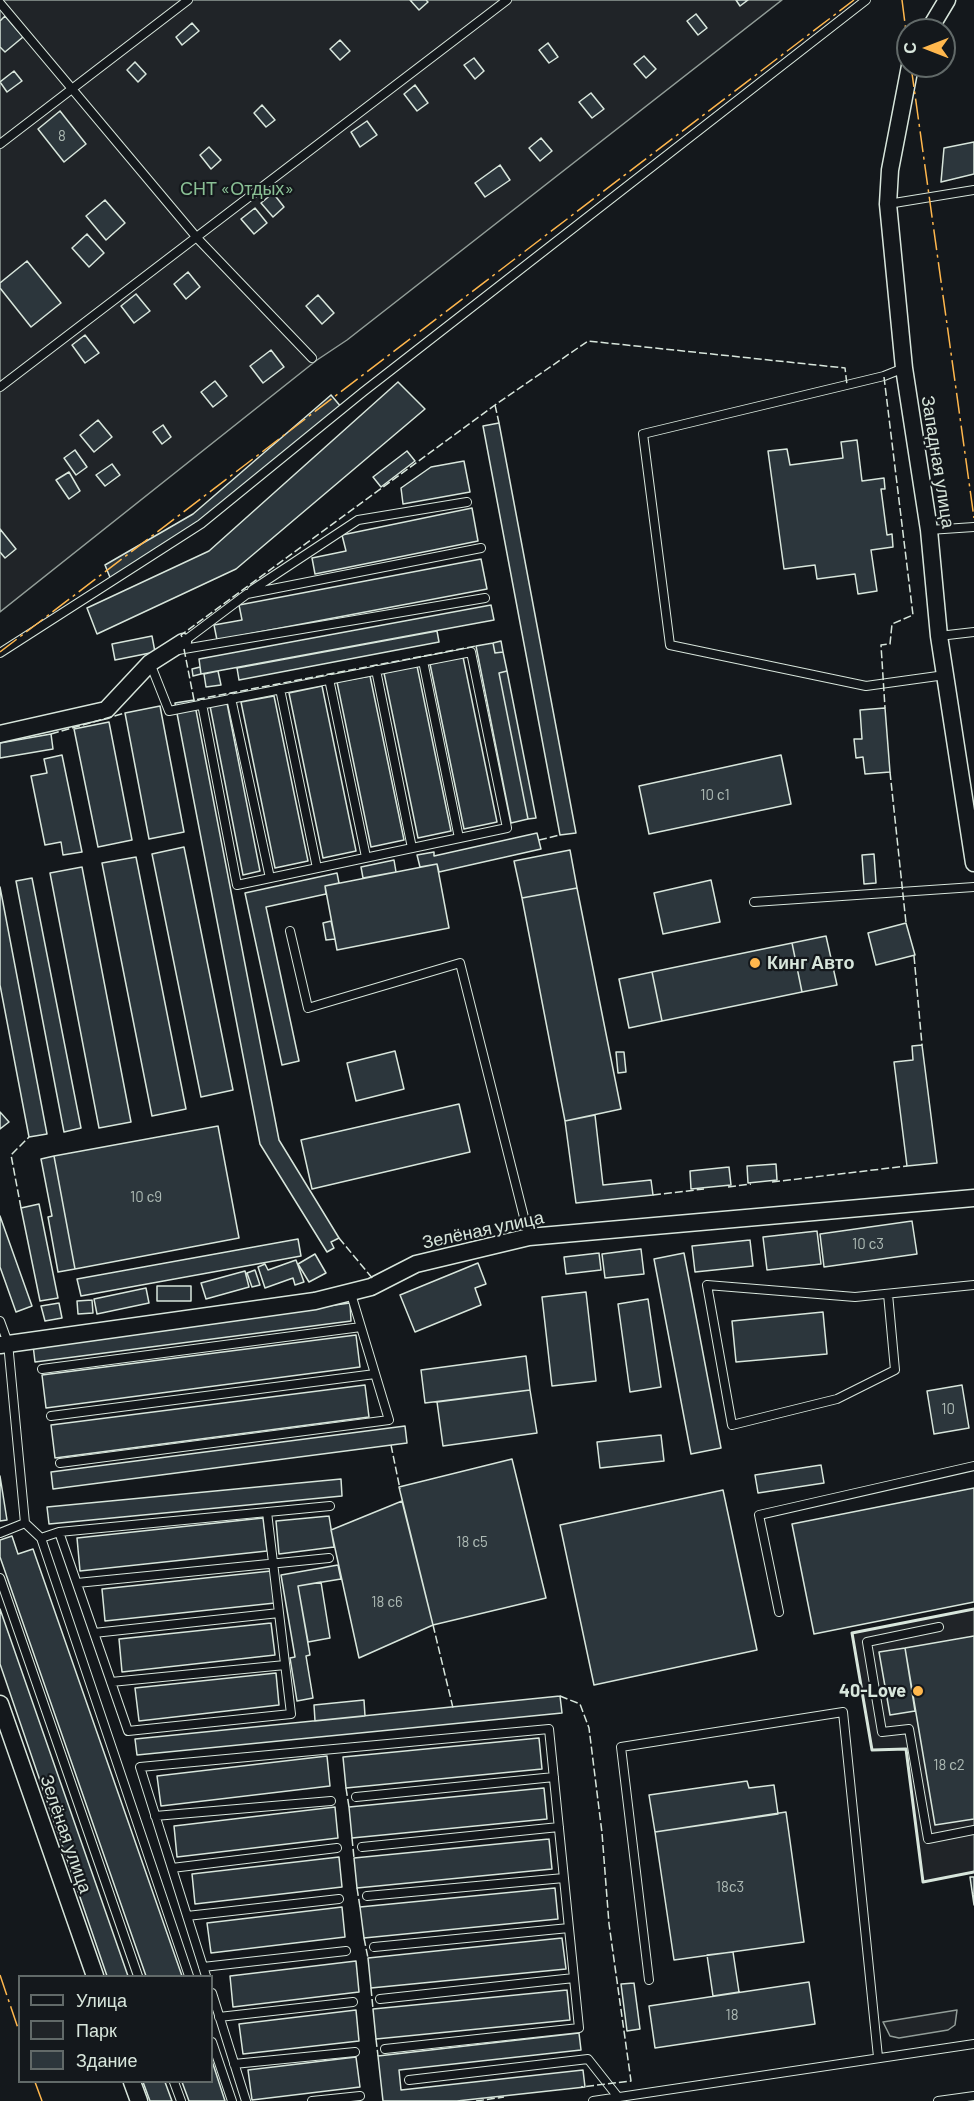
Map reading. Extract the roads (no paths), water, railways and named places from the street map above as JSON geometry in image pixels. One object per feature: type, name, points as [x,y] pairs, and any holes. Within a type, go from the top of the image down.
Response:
[{"type":"street","points":[[936,18],[947,0]]},
{"type":"street","name":"Западная улица","points":[[908,78],[890,170],[888,204],[904,368],[929,530],[939,636],[974,863]]},
{"type":"street","points":[[0,734],[106,710],[157,658],[183,642]]},
{"type":"street","name":"Зелёная улица","points":[[4,1344],[282,1306],[351,1293],[371,1287],[416,1264],[529,1237],[974,1198]]},
{"type":"street","name":"Зелёная улица","points":[[0,1704],[94,1975]]},
{"type":"street","points":[[132,2083],[139,2101]]},
{"type":"lane","points":[[0,144],[188,0]]},
{"type":"lane","points":[[0,387],[198,239],[507,0]]},
{"type":"lane","points":[[0,652],[201,524],[363,392],[866,0]]},
{"type":"lane","points":[[0,3],[198,239],[312,358]]},
{"type":"lane","points":[[888,204],[974,190]]},
{"type":"lane","points":[[904,368],[885,376],[643,434],[670,645],[866,686],[945,675]]},
{"type":"lane","points":[[183,642],[247,594],[358,520],[467,502]]},
{"type":"lane","points":[[929,530],[974,527]]},
{"type":"lane","points":[[247,594],[481,548]]},
{"type":"lane","points":[[202,704],[237,885],[507,828],[471,652],[231,698],[202,704],[169,711],[157,658],[485,598]]},
{"type":"lane","points":[[939,636],[974,632]]},
{"type":"lane","points":[[423,661],[459,838]]},
{"type":"lane","points":[[375,670],[412,848]]},
{"type":"lane","points":[[328,680],[366,857]]},
{"type":"lane","points":[[280,689],[317,868]]},
{"type":"lane","points":[[231,698],[270,878]]},
{"type":"lane","points":[[754,902],[974,887]]},
{"type":"lane","points":[[290,931],[308,1008],[460,963],[529,1237]]},
{"type":"lane","points":[[888,1293],[895,1370],[837,1399],[732,1425],[708,1286],[855,1297],[888,1293],[974,1285]]},
{"type":"lane","points":[[60,1463],[389,1420],[351,1293]]},
{"type":"lane","points":[[0,1321],[25,1523],[41,1538],[188,1975]]},
{"type":"lane","points":[[42,1369],[361,1327]]},
{"type":"lane","points":[[51,1416],[375,1374]]},
{"type":"lane","points":[[779,1612],[759,1515],[974,1466]]},
{"type":"lane","points":[[41,1538],[59,1532],[330,1506]]},
{"type":"lane","points":[[59,1532],[128,1731],[291,1714],[267,1512]]},
{"type":"lane","points":[[0,1533],[25,1523]]},
{"type":"lane","points":[[76,1583],[329,1558]]},
{"type":"lane","points":[[0,1578],[137,1975]]},
{"type":"lane","points":[[94,1633],[279,1613]]},
{"type":"lane","points":[[939,1627],[867,1642],[882,1732],[909,1729],[928,1839],[974,1830]]},
{"type":"lane","points":[[111,1682],[285,1665]]},
{"type":"lane","points":[[650,1980],[621,1747],[843,1712],[878,2057]]},
{"type":"lane","points":[[205,1975],[140,1767],[549,1729],[579,2028],[385,2049]]},
{"type":"lane","points":[[356,1797],[554,1777]]},
{"type":"lane","points":[[155,1816],[331,1801]]},
{"type":"lane","points":[[362,1847],[559,1827]]},
{"type":"lane","points":[[172,1868],[337,1848]]},
{"type":"lane","points":[[367,1896],[564,1878]]},
{"type":"lane","points":[[187,1916],[339,1899]]},
{"type":"lane","points":[[374,1947],[569,1928]]},
{"type":"lane","points":[[203,1967],[346,1952]]},
{"type":"lane","points":[[380,1999],[574,1978]]},
{"type":"lane","points":[[213,1996],[246,2101]]},
{"type":"lane","points":[[219,2017],[353,2002]]},
{"type":"lane","points":[[593,2101],[618,2097],[652,2097],[878,2057],[974,2044]]},
{"type":"lane","points":[[213,2045],[231,2101]]},
{"type":"lane","points":[[234,2064],[355,2052]]},
{"type":"lane","points":[[409,2080],[588,2059],[618,2097]]},
{"type":"lane","points":[[174,2083],[181,2101]]},
{"type":"lane","points":[[312,2101],[360,2096]]},
{"type":"lane","points":[[938,2101],[974,2096]]},
{"type":"place","name":"Кинг Авто","points":[[755,963]]},
{"type":"place","name":"40-Love","points":[[918,1691]]},
{"type":"park label","name":"СНТ «Отдых»","points":[[237,189]]}]
